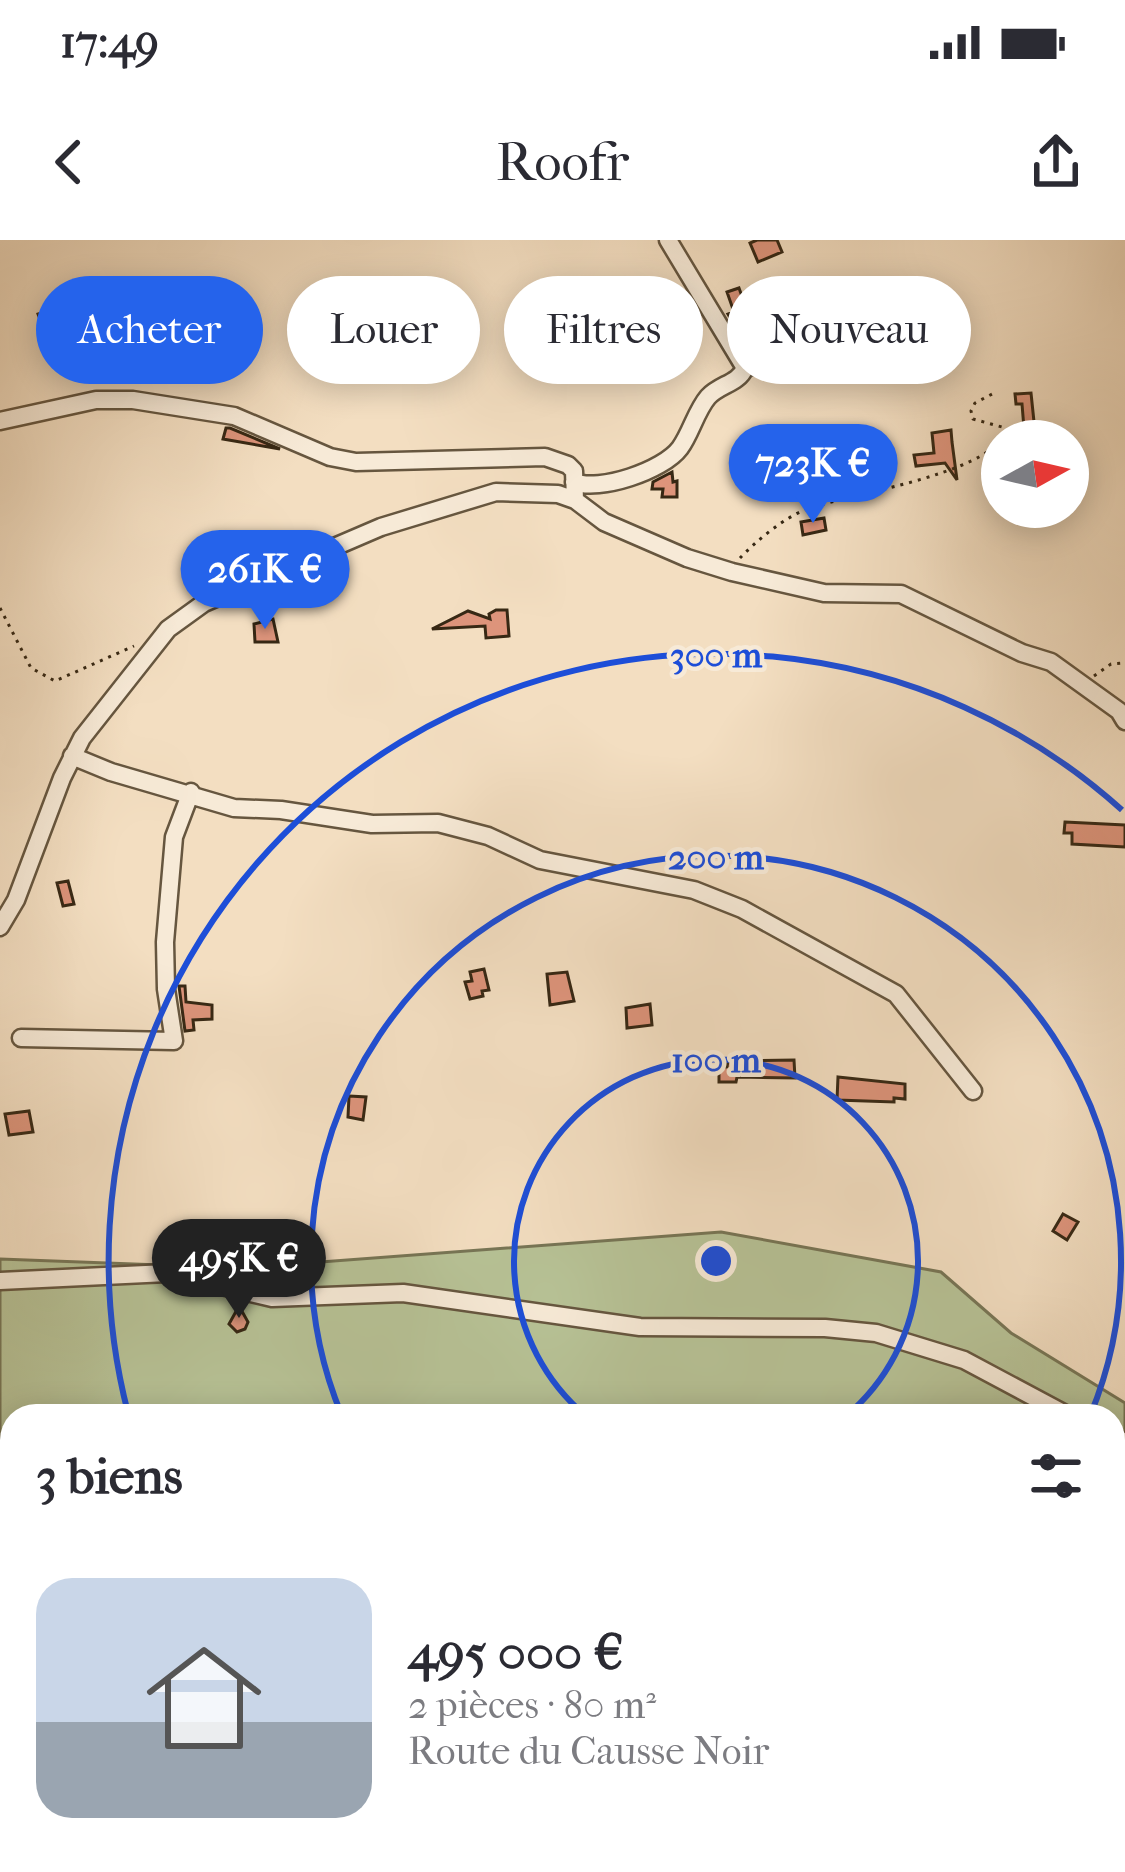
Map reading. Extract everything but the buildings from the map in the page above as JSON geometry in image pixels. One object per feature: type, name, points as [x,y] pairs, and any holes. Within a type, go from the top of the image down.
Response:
[{"type":"street","points":[[668,240],[727,338]]},
{"type":"street","points":[[0,926],[16,900],[72,756],[168,629],[204,603],[381,527],[496,493],[558,494],[596,487],[666,460],[678,452],[709,396],[729,384]]},
{"type":"street","points":[[0,421],[96,400],[133,400],[234,416],[330,457],[356,462],[545,457],[574,471],[574,491],[604,522],[732,572],[824,593],[901,595],[1022,653],[1052,662],[1120,711],[1125,721]]},
{"type":"street","points":[[72,756],[234,808],[372,824],[437,823],[488,836],[540,860],[694,890],[742,909],[896,994],[973,1091]]},
{"type":"street","points":[[21,1038],[174,1041],[165,942],[174,837],[191,793]]},
{"type":"street","points":[[0,1282],[167,1273],[272,1298],[403,1293],[640,1327],[825,1328],[876,1333],[964,1360],[1046,1404]]},
{"type":"path","points":[[732,572],[742,554],[802,510],[935,474],[999,443],[1004,435],[1001,428],[973,419],[971,410],[996,392]]},
{"type":"path","points":[[0,608],[32,668],[55,681],[134,646]]},
{"type":"path","points":[[1082,684],[1111,664],[1125,663]]},
{"type":"green space","points":[[721,1232],[941,1272],[1011,1333],[1125,1404],[0,1404],[0,1259],[241,1268]]}]
